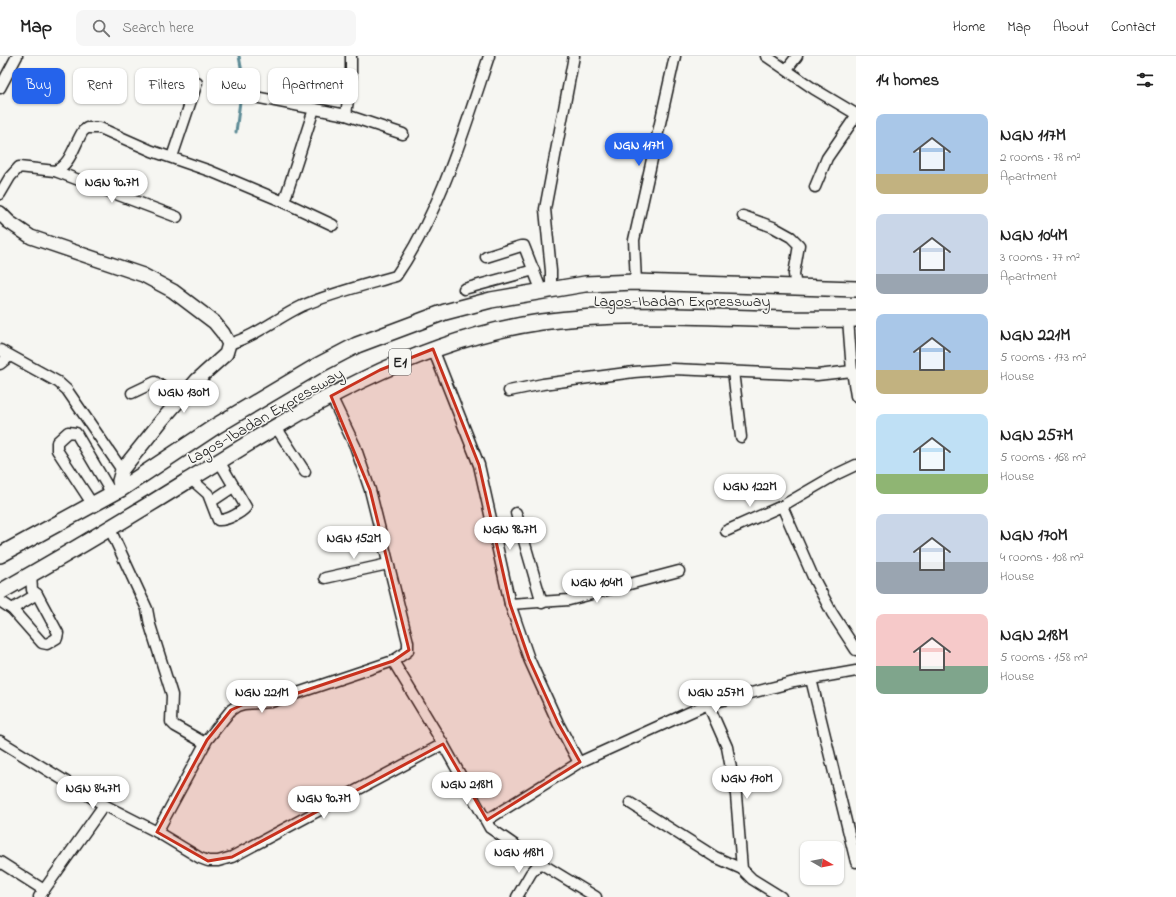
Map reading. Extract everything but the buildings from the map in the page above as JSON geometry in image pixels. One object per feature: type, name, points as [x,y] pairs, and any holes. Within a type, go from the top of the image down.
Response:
[{"type":"highway","name":"Lagos-Ibadan Expressway","points":[[0,555],[117,492],[236,414],[317,366],[358,345],[445,312],[491,300],[585,284],[636,282],[856,289]]},
{"type":"highway","name":"Lagos-Ibadan Expressway","points":[[0,592],[110,529],[219,461],[331,396],[380,370],[433,349],[484,333],[540,322],[596,317],[678,314],[852,319]]},
{"type":"main road","points":[[0,213],[9,222],[31,237],[143,275],[173,291],[214,322],[223,332],[228,344],[226,354],[197,380],[122,470],[117,492]]},
{"type":"street","points":[[0,88],[17,56]]},
{"type":"street","points":[[346,115],[351,76],[351,56]]},
{"type":"street","points":[[228,344],[249,337],[272,322],[303,306],[345,291],[396,276],[419,238],[458,153],[489,56]]},
{"type":"street","points":[[547,291],[552,271],[544,209],[574,56]]},
{"type":"street","points":[[636,282],[634,240],[675,56]]},
{"type":"street","points":[[766,56],[814,89],[856,115],[827,158],[815,187]]},
{"type":"street","points":[[787,70],[796,56]]},
{"type":"street","points":[[260,98],[346,115],[404,134]]},
{"type":"street","points":[[172,157],[191,104]]},
{"type":"street","points":[[284,202],[314,109]]},
{"type":"street","points":[[55,171],[62,168],[69,161],[76,141],[86,128],[100,128],[172,157],[210,170],[333,225]]},
{"type":"street","points":[[0,194],[19,167],[55,171],[177,218]]},
{"type":"street","points":[[743,216],[773,227],[793,239],[799,245],[794,274],[796,288]]},
{"type":"street","points":[[486,257],[524,246],[534,270],[547,291]]},
{"type":"street","points":[[464,289],[534,270]]},
{"type":"street","points":[[852,319],[852,371],[856,396]]},
{"type":"street","points":[[433,349],[479,465],[510,604],[529,659],[558,723],[580,762]]},
{"type":"street","points":[[0,350],[58,382],[67,390],[122,470]]},
{"type":"street","points":[[0,364],[10,356]]},
{"type":"street","points":[[509,391],[542,384],[634,372],[673,369],[817,374],[852,371]]},
{"type":"street","points":[[733,371],[741,437]]},
{"type":"street","points":[[132,393],[155,382],[180,399]]},
{"type":"street","points":[[158,832],[205,743],[231,710],[237,706],[270,702],[393,661],[408,651],[409,647],[370,490],[355,446],[331,396]]},
{"type":"street","points":[[276,427],[305,472]]},
{"type":"street","points":[[93,505],[57,450],[56,442],[68,432],[76,433],[117,492]]},
{"type":"street","points":[[191,479],[205,490],[212,501],[216,517],[220,520],[243,511],[246,507],[219,461]]},
{"type":"street","points":[[726,531],[782,506],[837,474],[856,465]]},
{"type":"street","points":[[212,501],[233,487]]},
{"type":"street","points":[[782,506],[813,577],[832,613],[856,650]]},
{"type":"street","points":[[516,513],[542,603]]},
{"type":"street","points":[[110,529],[147,609],[150,625],[172,695],[171,722],[175,726],[205,743]]},
{"type":"street","points":[[325,578],[388,564]]},
{"type":"street","points":[[510,604],[570,600],[679,571]]},
{"type":"street","points":[[0,601],[12,609],[42,643],[52,643],[57,638],[58,633],[36,594],[32,590],[31,574]]},
{"type":"street","points":[[12,609],[36,594]]},
{"type":"street","points":[[393,661],[443,744],[490,828],[540,863],[596,897]]},
{"type":"street","points":[[486,820],[580,762],[708,704],[811,679],[856,671]]},
{"type":"street","points":[[811,679],[856,862]]},
{"type":"street","points":[[708,704],[726,747],[736,795],[742,869]]},
{"type":"street","points":[[0,741],[104,805],[158,832],[200,858],[208,861],[228,859],[443,744]]},
{"type":"street","points":[[630,803],[715,857],[742,869],[752,878],[780,897]]},
{"type":"street","points":[[0,862],[42,893],[104,805]]},
{"type":"street","points":[[517,897],[531,873],[540,863]]},
{"type":"highlighted area","points":[[433,349],[479,465],[510,604],[529,659],[558,723],[580,762],[487,820],[443,744],[232,857],[208,861],[157,832],[207,740],[231,710],[244,704],[271,702],[393,661],[409,650],[370,490],[331,396],[380,370]]},
{"type":"waterway","points":[[236,132],[243,78],[239,56]]}]
